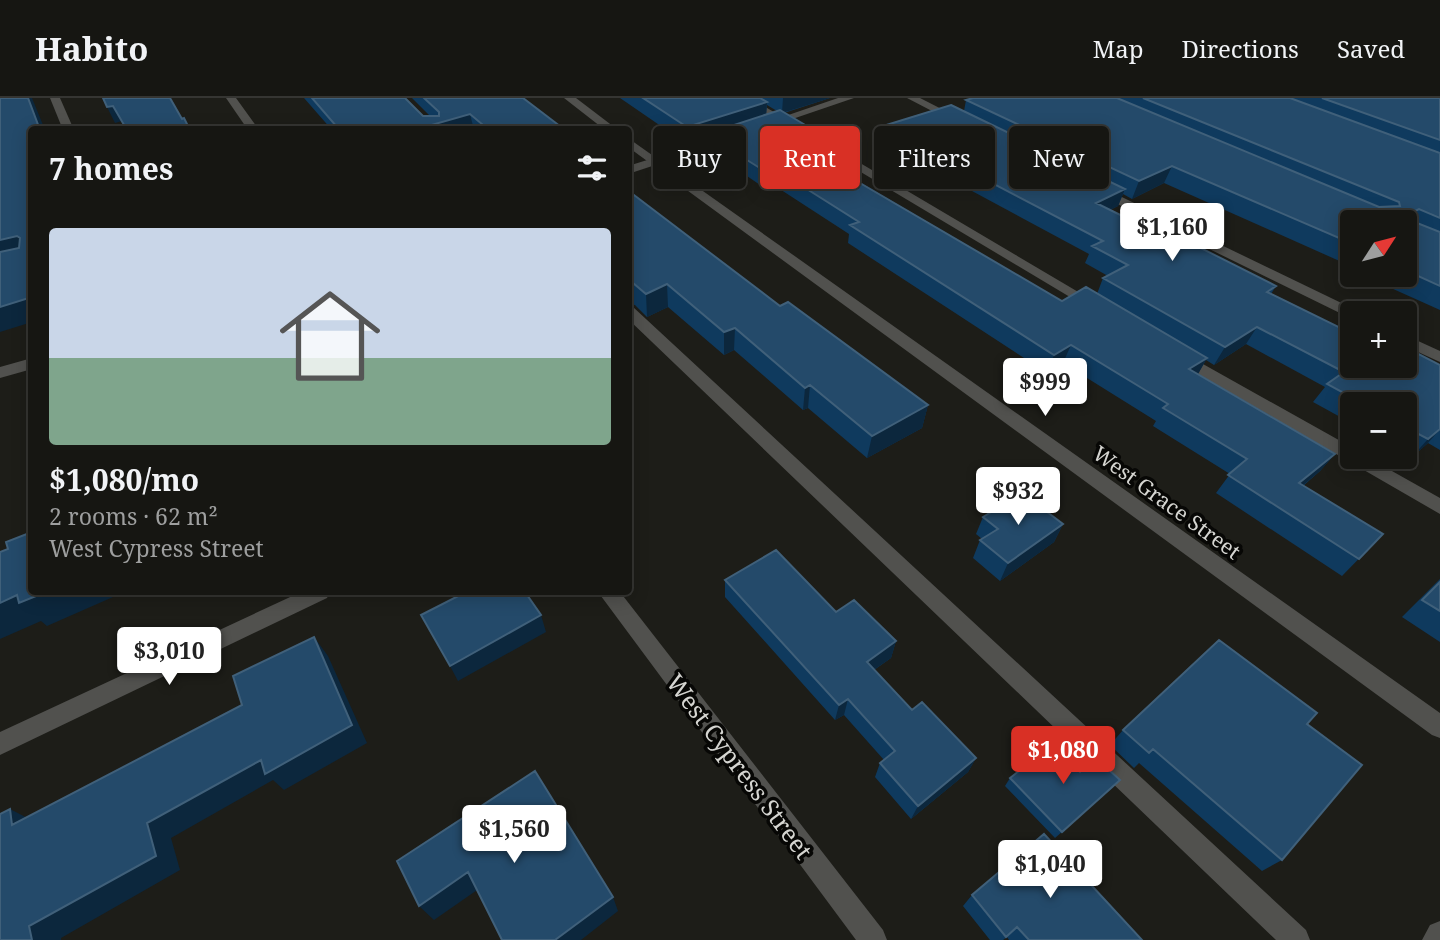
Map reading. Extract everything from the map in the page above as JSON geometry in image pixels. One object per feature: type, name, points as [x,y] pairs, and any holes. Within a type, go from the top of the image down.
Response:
[{"type":"street","points":[[55,98],[67,126]]},
{"type":"street","points":[[231,98],[251,126]]},
{"type":"street","points":[[569,98],[608,126]]},
{"type":"street","points":[[741,98],[1103,310]]},
{"type":"street","points":[[755,128],[849,98]]},
{"type":"street","points":[[912,98],[969,126]]},
{"type":"street","name":"West Grace Street","points":[[632,144],[653,158]]},
{"type":"street","points":[[632,169],[653,162]]},
{"type":"street","name":"West Grace Street","points":[[696,189],[1440,727]]},
{"type":"street","points":[[1097,189],[1340,308]]},
{"type":"street","points":[[632,314],[1296,940]]},
{"type":"street","points":[[1161,345],[1340,449]]},
{"type":"street","points":[[1417,346],[1440,357]]},
{"type":"street","points":[[0,373],[28,364]]},
{"type":"street","points":[[1374,469],[1440,507]]},
{"type":"street","points":[[0,744],[314,595]]},
{"type":"street","name":"West Cypress Street","points":[[610,595],[866,937]]},
{"type":"street","points":[[1436,940],[1440,935]]},
{"type":"building","points":[[0,98],[28,98],[38,126],[28,126],[28,298],[0,307],[0,252],[19,248],[20,238],[17,236],[0,240]]},
{"type":"building","points":[[103,98],[170,98],[188,126],[125,126],[113,106],[107,107]]},
{"type":"building","points":[[312,98],[405,98],[423,116],[439,116],[439,112],[424,98],[523,98],[560,126],[484,126],[470,114],[428,126],[336,126]]},
{"type":"building","points":[[643,98],[760,98],[767,102],[690,126],[685,126]]},
{"type":"building","points":[[1117,98],[1379,207],[1400,206],[1399,202],[1143,98],[1290,98],[1440,153],[1440,218],[1419,209],[1340,210],[1340,238],[1172,166],[1139,181],[1109,167],[1109,126],[1022,126],[966,100]]},
{"type":"building","points":[[1322,98],[1440,98],[1440,140]]},
{"type":"building","points":[[951,105],[994,126],[883,126]]},
{"type":"building","points":[[780,110],[807,126],[760,126],[760,168],[746,160],[746,126],[731,126]]},
{"type":"building","points":[[995,126],[1009,133],[1009,189],[1109,189],[1109,181],[1125,189],[1096,203],[1173,241],[1179,237],[1276,286],[1267,292],[1340,328],[1340,370],[1257,327],[1225,347],[1103,278],[1128,265],[1092,246],[1103,241],[995,185]]},
{"type":"building","points":[[860,183],[1062,301],[1086,287],[1207,358],[1189,369],[1335,454],[1299,483],[1383,534],[1359,559],[1228,475],[1247,459],[1163,408],[1168,404],[1071,345],[1054,355],[850,225],[859,222],[807,189],[860,189]]},
{"type":"building","points":[[632,194],[780,306],[788,302],[928,405],[872,436],[810,385],[805,388],[735,328],[724,332],[667,284],[646,294],[633,283]]},
{"type":"building","points":[[1418,223],[1440,232],[1440,286],[1418,276]]},
{"type":"building","points":[[1417,353],[1440,365],[1440,429],[1428,439],[1417,433],[1417,392],[1342,392],[1327,384],[1340,375],[1340,378],[1417,378]]},
{"type":"building","points":[[1022,493],[1063,524],[1008,563],[980,540],[998,529],[983,517]]},
{"type":"building","points":[[28,534],[28,595],[39,595],[19,603],[17,595],[0,603],[0,552],[8,549],[6,542]]},
{"type":"building","points":[[776,550],[836,612],[854,600],[896,641],[867,662],[912,710],[922,702],[976,758],[918,806],[880,763],[895,751],[848,699],[839,705],[725,580]]},
{"type":"building","points":[[1440,582],[1440,611],[1422,600]]},
{"type":"building","points":[[460,595],[527,595],[541,615],[450,666],[421,615]]},
{"type":"building","points":[[314,637],[352,725],[265,774],[261,760],[147,823],[156,856],[29,926],[32,940],[0,940],[0,814],[10,809],[12,825],[242,705],[233,676]]},
{"type":"building","points":[[1219,640],[1317,713],[1307,724],[1362,765],[1282,860],[1153,749],[1149,753],[1123,730]]},
{"type":"building","points":[[1053,744],[1080,772],[1095,757],[1120,780],[1062,832],[1010,778]]},
{"type":"building","points":[[535,771],[613,897],[555,940],[502,940],[468,872],[419,906],[397,861]]},
{"type":"building","points":[[1044,834],[1142,940],[1029,940],[1017,927],[1006,937],[972,895]]}]
